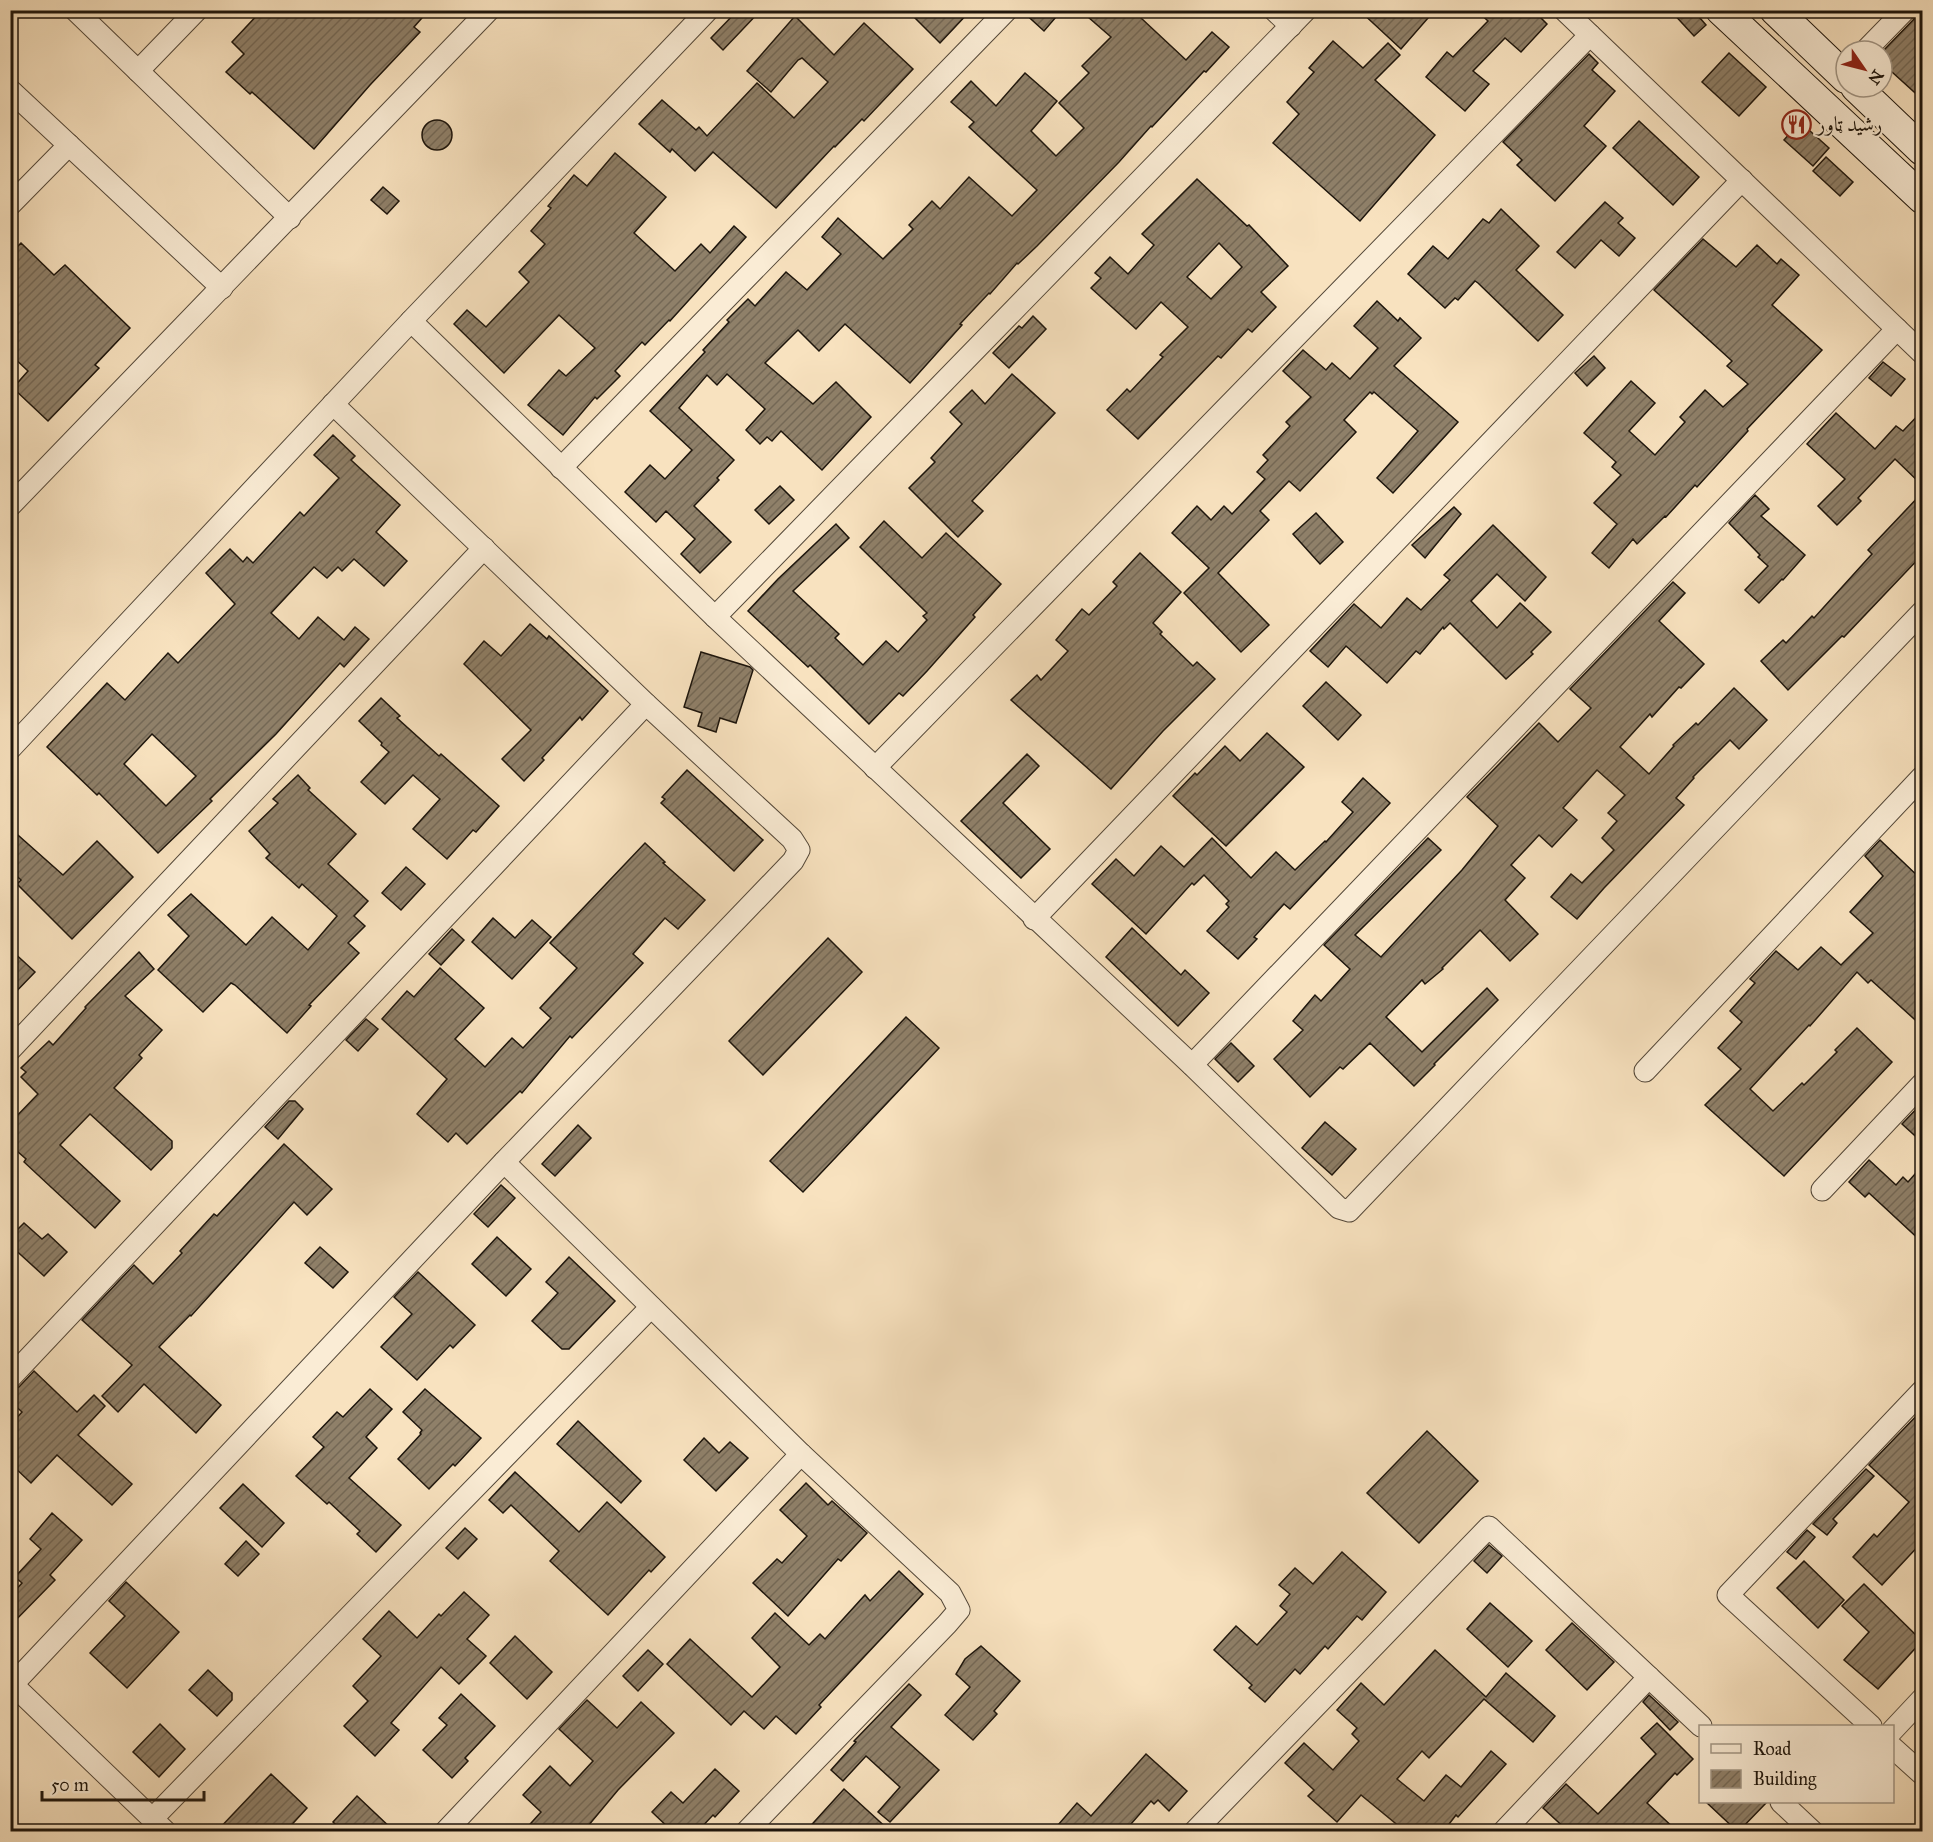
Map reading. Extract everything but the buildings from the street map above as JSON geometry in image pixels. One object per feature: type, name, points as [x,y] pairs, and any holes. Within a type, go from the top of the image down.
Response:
[{"type":"street","points":[[75,10],[290,218]]},
{"type":"street","points":[[138,71],[197,10]]},
{"type":"street","points":[[10,506],[489,10]]},
{"type":"street","points":[[10,749],[411,321],[708,10]]},
{"type":"street","points":[[561,468],[1007,10]]},
{"type":"street","points":[[1274,10],[1291,26]]},
{"type":"street","points":[[715,617],[1306,10]]},
{"type":"street","points":[[1564,10],[1923,353]]},
{"type":"street","points":[[1721,10],[1923,198]]},
{"type":"street","points":[[1775,10],[1834,64]]},
{"type":"street","points":[[1877,39],[1905,10]]},
{"type":"street","points":[[875,768],[1590,35]]},
{"type":"street","points":[[10,90],[222,288]]},
{"type":"street","points":[[1871,99],[1923,150]]},
{"type":"street","points":[[10,205],[69,145]]},
{"type":"street","points":[[1034,919],[1742,180]]},
{"type":"street","points":[[411,321],[715,617],[1192,1065],[1339,1208],[1349,1211],[1923,612]]},
{"type":"street","points":[[1192,1065],[1897,329]]},
{"type":"street","points":[[333,404],[646,704],[792,839],[799,850],[793,861],[504,1162],[12,1683],[160,1825],[651,1308]]},
{"type":"street","points":[[10,1050],[484,548]]},
{"type":"street","points":[[10,1378],[646,704]]},
{"type":"street","points":[[1645,1071],[1923,777]]},
{"type":"street","points":[[1822,1190],[1923,1084]]},
{"type":"street","points":[[504,1162],[801,1454],[950,1593],[959,1610],[746,1832]]},
{"type":"street","points":[[1870,1725],[1728,1595],[1923,1391]]},
{"type":"street","points":[[445,1832],[801,1454]]},
{"type":"street","points":[[1194,1832],[1489,1527],[1700,1725]]},
{"type":"street","points":[[1503,1832],[1649,1677]]},
{"type":"street","points":[[1894,1730],[1923,1699]]},
{"type":"street","points":[[1894,1748],[1923,1774]]},
{"type":"street","points":[[1782,1803],[1805,1829]]},
{"type":"place","name":"رشید ټاور","points":[[1796,124]]}]
